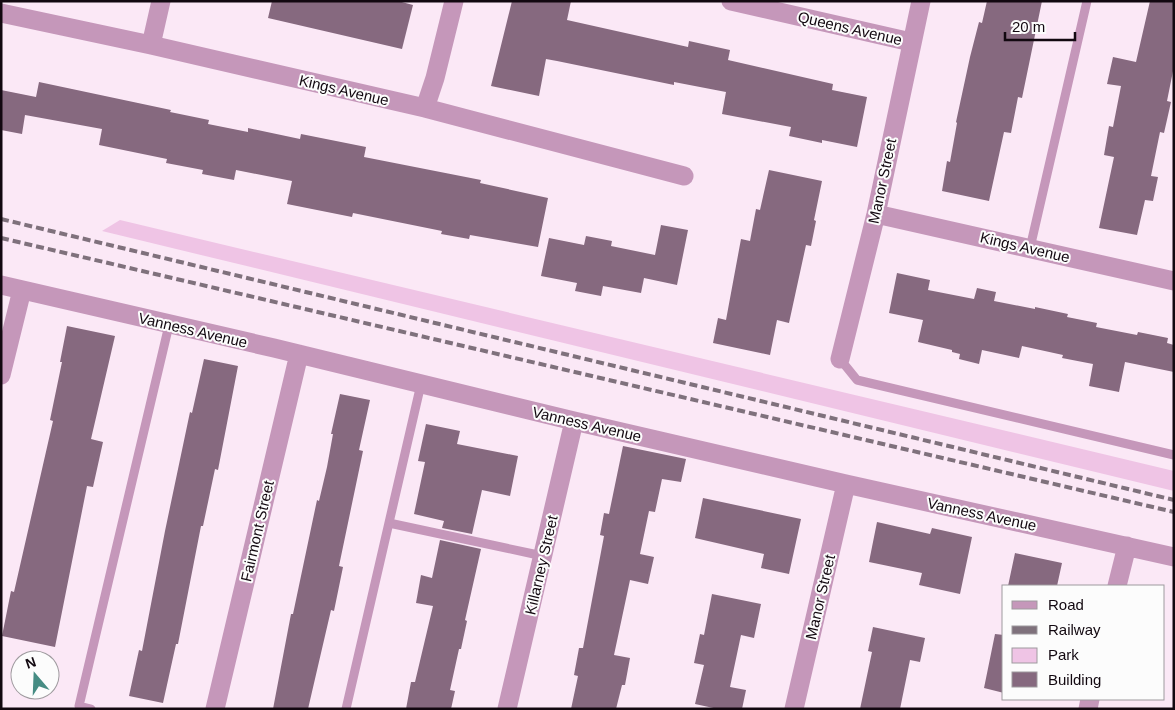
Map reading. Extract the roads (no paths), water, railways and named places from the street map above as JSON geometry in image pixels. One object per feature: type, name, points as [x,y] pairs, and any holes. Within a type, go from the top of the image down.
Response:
[{"type":"street","points":[[151,45],[161,1]]},
{"type":"street","points":[[425,108],[435,78],[454,1]]},
{"type":"street","name":"Queens Avenue","points":[[731,1],[911,42]]},
{"type":"street","name":"Manor Street","points":[[840,359],[876,214],[921,1]]},
{"type":"street","name":"Kings Avenue","points":[[1,13],[151,45],[425,108],[684,176]]},
{"type":"street","name":"Kings Avenue","points":[[876,214],[1174,281]]},
{"type":"street","name":"Vanness Avenue","points":[[1,285],[299,354],[574,421],[1174,557]]},
{"type":"street","points":[[1,375],[22,290]]},
{"type":"street","name":"Fairmont Street","points":[[214,709],[299,354]]},
{"type":"street","name":"Killarney Street","points":[[507,709],[574,421]]},
{"type":"street","name":"Manor Street","points":[[794,709],[846,484]]},
{"type":"street","points":[[1117,585],[1127,546]]},
{"type":"lane","points":[[1030,248],[1087,1]]},
{"type":"lane","points":[[91,709],[79,706],[169,325]]},
{"type":"lane","points":[[840,359],[857,380],[1174,455]]},
{"type":"lane","points":[[346,709],[421,384]]},
{"type":"lane","points":[[389,523],[543,556]]},
{"type":"railway","points":[[1,219],[1174,500]]},
{"type":"railway","points":[[1,238],[1174,512]]}]
